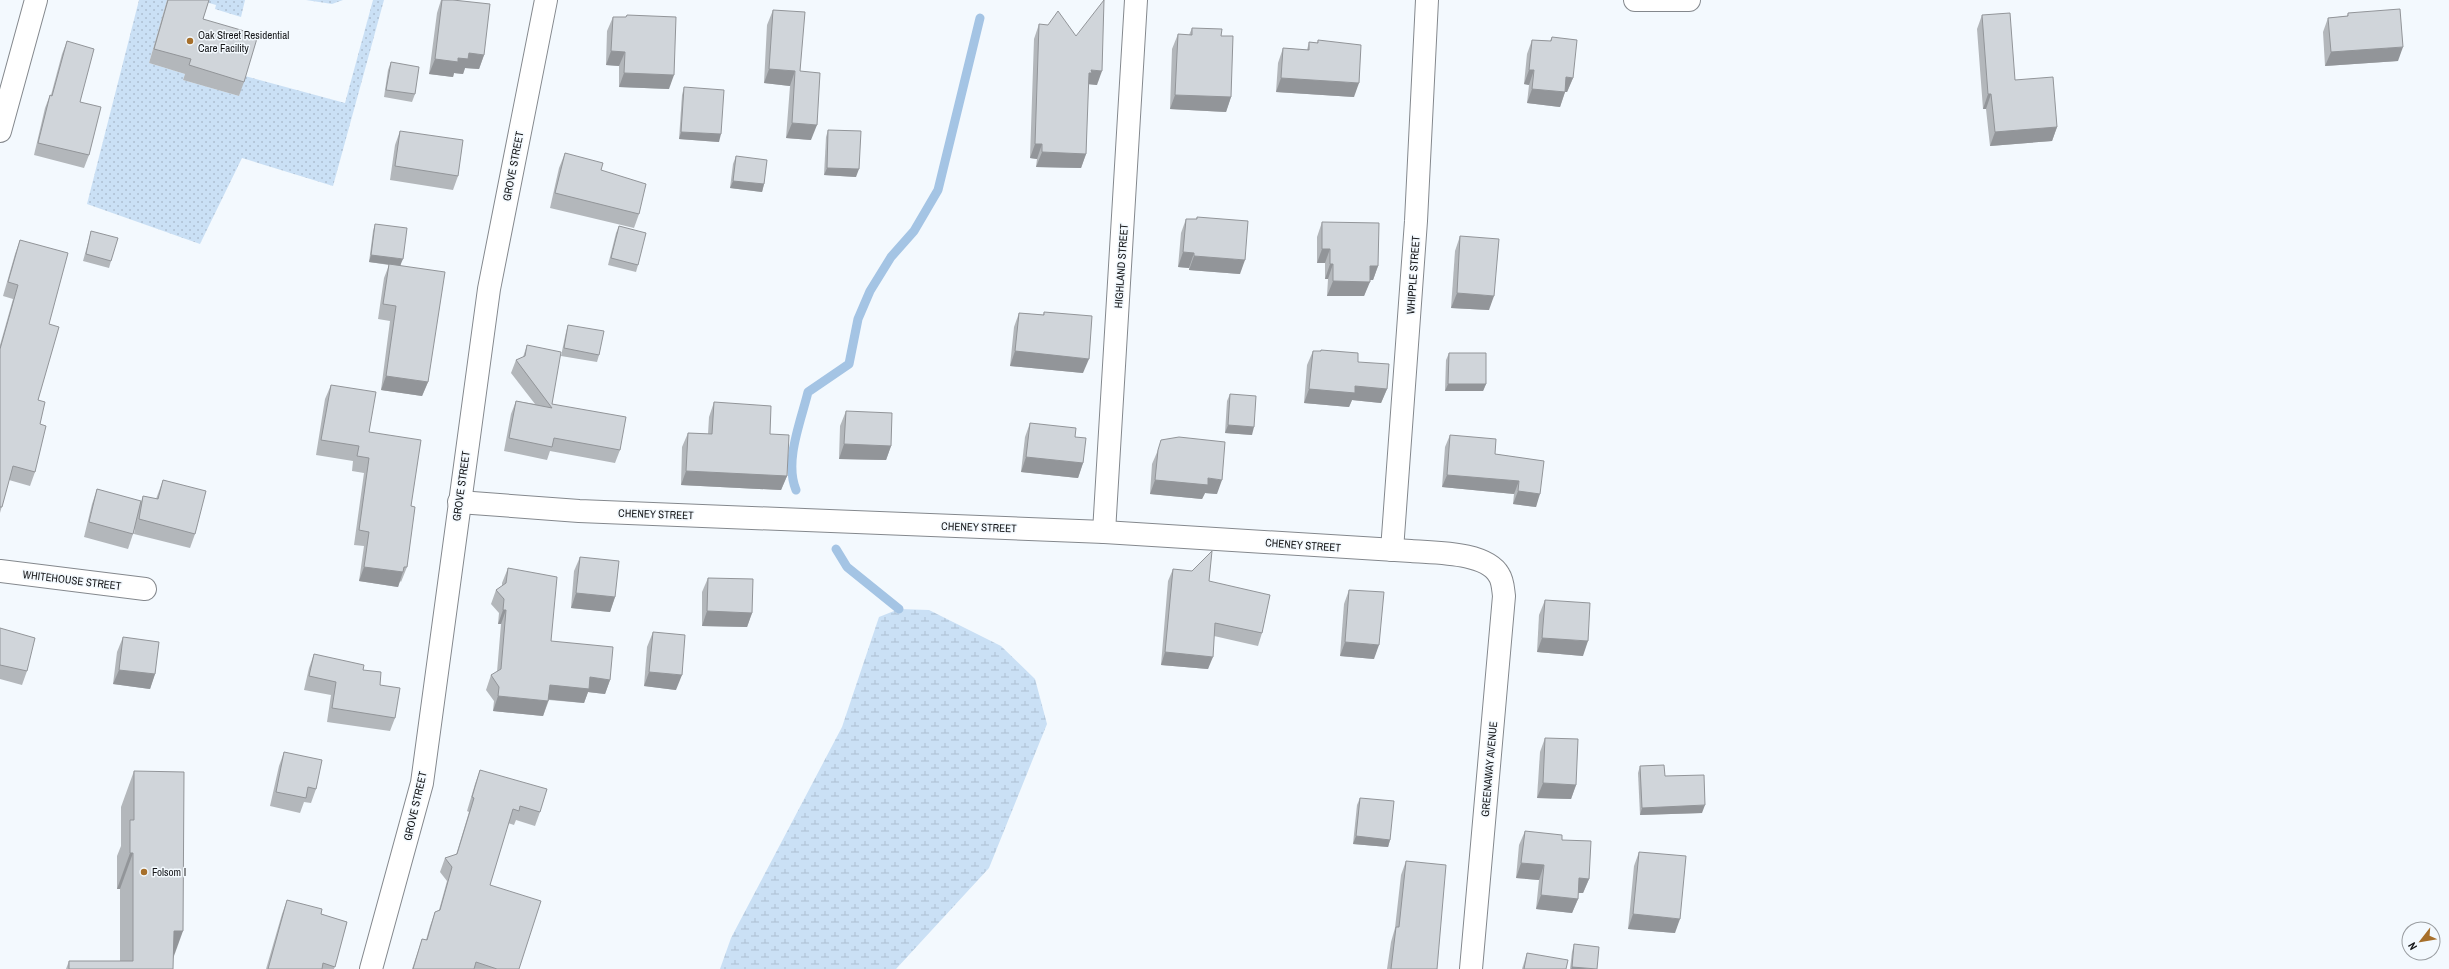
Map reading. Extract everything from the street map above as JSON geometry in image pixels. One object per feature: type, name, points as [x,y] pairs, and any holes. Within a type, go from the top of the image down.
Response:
[{"type":"street","points":[[0,131],[36,0]]},
{"type":"street","name":"GROVE STREET","points":[[371,969],[422,783],[459,502],[491,280],[546,0]]},
{"type":"street","name":"HIGHLAND STREET","points":[[1104,532],[1136,0]]},
{"type":"street","name":"WHIPPLE STREET","points":[[1392,550],[1416,221],[1427,0]]},
{"type":"street","points":[[1635,0],[1689,0]]},
{"type":"street","name":"CHENEY STREET","points":[[459,502],[579,511],[1104,532],[1392,550],[1462,556],[1481,561],[1496,570]]},
{"type":"street","name":"GREENAWAY AVENUE","points":[[1471,969],[1504,596],[1502,581],[1496,570]]},
{"type":"street","name":"WHITEHOUSE STREET","points":[[0,571],[145,589]]},
{"type":"green space","points":[[139,0],[167,0],[149,63],[185,74],[183,80],[239,96],[245,76],[345,103],[373,0],[384,0],[333,186],[242,158],[200,244],[87,204]]},
{"type":"green space","points":[[199,0],[245,0],[241,17],[215,9],[216,5]]},
{"type":"green space","points":[[306,0],[343,0],[332,4]]},
{"type":"green space","points":[[899,609],[929,610],[1001,646],[1035,679],[1047,724],[989,868],[896,969],[720,969],[731,938],[842,727],[879,617]]},
{"type":"building","name":"Oak Street Residential Care Facility","points":[[168,0],[209,0],[203,19],[258,35],[244,82],[189,65],[191,59],[154,49]]},
{"type":"building","points":[[442,0],[490,4],[484,55],[469,53],[468,59],[458,58],[458,62],[435,59]]},
{"type":"building","points":[[1104,0],[1102,71],[1091,70],[1092,73],[1089,73],[1086,154],[1042,152],[1042,144],[1035,144],[1039,24],[1048,25],[1058,11],[1076,36]]},
{"type":"building","points":[[2400,9],[2403,47],[2331,52],[2328,18],[2348,16],[2348,13]]},
{"type":"building","points":[[773,10],[805,12],[800,71],[820,73],[817,125],[792,123],[795,71],[769,69]]},
{"type":"building","points":[[2010,13],[2015,80],[2053,77],[2057,127],[1995,132],[1991,94],[1988,94],[1982,15]]},
{"type":"building","points":[[627,15],[676,17],[674,75],[624,73],[625,52],[611,51],[613,17],[626,17]]},
{"type":"building","points":[[1192,28],[1222,29],[1221,36],[1233,36],[1231,97],[1175,95],[1178,34],[1192,35]]},
{"type":"building","points":[[1552,37],[1577,40],[1573,78],[1566,77],[1565,92],[1532,89],[1534,70],[1529,70],[1532,40],[1551,41]]},
{"type":"building","points":[[1318,40],[1361,45],[1359,83],[1281,78],[1283,48],[1309,50],[1309,42],[1318,43]]},
{"type":"building","points":[[67,41],[94,49],[80,102],[101,107],[89,155],[38,143],[50,95],[52,96]]},
{"type":"building","points":[[391,62],[419,67],[415,94],[386,90]]},
{"type":"building","points":[[684,87],[724,90],[721,134],[681,132]]},
{"type":"building","points":[[828,130],[861,131],[859,169],[827,168]]},
{"type":"building","points":[[400,131],[463,140],[458,176],[395,166]]},
{"type":"building","points":[[565,153],[603,163],[601,170],[646,184],[639,214],[555,193]]},
{"type":"building","points":[[736,156],[767,160],[764,184],[733,181]]},
{"type":"building","points":[[1197,217],[1248,221],[1245,260],[1194,256],[1194,253],[1183,252],[1186,219],[1197,219]]},
{"type":"building","points":[[1322,222],[1379,223],[1378,266],[1370,266],[1370,282],[1333,281],[1333,264],[1330,264],[1330,249],[1322,249]]},
{"type":"building","points":[[375,224],[407,228],[403,259],[371,255]]},
{"type":"building","points":[[619,226],[646,233],[638,265],[611,258]]},
{"type":"building","points":[[91,231],[118,238],[111,261],[86,254]]},
{"type":"building","points":[[1460,236],[1499,239],[1494,296],[1457,293]]},
{"type":"building","points":[[20,240],[68,253],[49,324],[59,327],[38,400],[45,402],[40,424],[46,426],[35,472],[13,466],[2,507],[0,507],[0,349],[18,285],[8,282]]},
{"type":"building","points":[[389,264],[445,272],[428,382],[386,376],[396,306],[383,304]]},
{"type":"building","points":[[1044,312],[1092,316],[1089,359],[1015,351],[1019,313],[1044,315]]},
{"type":"building","points":[[568,325],[604,331],[599,355],[564,348]]},
{"type":"building","points":[[527,345],[561,352],[552,404],[626,417],[620,450],[554,438],[552,447],[509,438],[516,401],[552,408],[516,360],[525,356]]},
{"type":"building","points":[[1321,350],[1358,353],[1358,362],[1389,364],[1387,389],[1355,386],[1355,393],[1309,389],[1313,351]]},
{"type":"building","points":[[1449,353],[1486,353],[1486,384],[1448,384]]},
{"type":"building","points":[[331,385],[376,392],[369,432],[421,440],[411,506],[415,507],[407,567],[404,567],[403,572],[364,567],[369,532],[359,530],[369,458],[357,456],[359,446],[321,440]]},
{"type":"building","points":[[1230,394],[1256,396],[1254,427],[1228,425]]},
{"type":"building","points":[[714,402],[771,406],[770,434],[789,435],[787,476],[686,471],[688,433],[712,434]]},
{"type":"building","points":[[846,411],[892,413],[891,446],[844,444]]},
{"type":"building","points":[[1030,423],[1076,428],[1075,437],[1086,438],[1083,463],[1026,457]]},
{"type":"building","points":[[1450,435],[1496,439],[1495,454],[1544,461],[1540,494],[1518,491],[1519,481],[1447,475]]},
{"type":"building","points":[[1179,437],[1225,442],[1222,480],[1208,478],[1208,485],[1155,480],[1158,450],[1161,440]]},
{"type":"building","points":[[163,480],[206,491],[195,534],[139,519],[143,496],[158,499]]},
{"type":"building","points":[[97,489],[141,501],[133,534],[89,522]]},
{"type":"building","points":[[1212,551],[1209,581],[1270,595],[1262,633],[1215,623],[1213,657],[1165,652],[1173,569],[1192,571]]},
{"type":"building","points":[[580,557],[619,561],[615,597],[576,593]]},
{"type":"building","points":[[508,568],[557,577],[551,641],[613,647],[610,680],[590,677],[589,689],[550,685],[548,701],[498,696],[499,687],[491,675],[501,669],[506,610],[503,610],[504,599],[496,590],[506,583]]},
{"type":"building","points":[[708,578],[753,579],[752,613],[707,611]]},
{"type":"building","points":[[1349,590],[1384,592],[1379,645],[1345,642]]},
{"type":"building","points":[[1545,600],[1590,603],[1588,641],[1542,638]]},
{"type":"building","points":[[0,628],[35,638],[27,671],[0,665]]},
{"type":"building","points":[[653,632],[685,635],[682,675],[649,672]]},
{"type":"building","points":[[123,637],[159,642],[155,674],[119,670]]},
{"type":"building","points":[[314,654],[364,665],[363,670],[381,672],[380,685],[400,688],[395,718],[332,708],[336,682],[309,676]]},
{"type":"building","points":[[1545,738],[1578,739],[1576,785],[1543,783]]},
{"type":"building","points":[[284,752],[322,760],[316,789],[308,787],[306,798],[276,792]]},
{"type":"building","points":[[1664,765],[1665,776],[1704,775],[1705,805],[1642,808],[1640,766]]},
{"type":"building","points":[[480,770],[547,789],[540,812],[520,806],[519,811],[513,809],[490,885],[541,901],[519,969],[497,969],[476,962],[474,969],[413,969],[422,939],[427,940],[435,912],[440,910],[452,867],[445,858],[457,854],[474,798],[472,797]]},
{"type":"building","name":"Folsom I","points":[[134,771],[184,772],[183,931],[174,931],[173,969],[69,969],[69,961],[133,961],[133,853],[130,853],[130,820],[134,820]]},
{"type":"building","points":[[1360,798],[1394,801],[1390,840],[1356,836]]},
{"type":"building","points":[[1525,831],[1562,835],[1562,840],[1591,841],[1589,879],[1579,878],[1578,899],[1541,895],[1544,865],[1521,863]]},
{"type":"building","points":[[1639,852],[1686,856],[1680,919],[1633,914]]},
{"type":"building","points":[[1406,861],[1446,865],[1437,969],[1391,969],[1396,927],[1399,927]]},
{"type":"building","points":[[287,900],[322,909],[321,914],[347,922],[335,967],[323,963],[322,969],[268,969]]},
{"type":"building","points":[[1574,944],[1599,947],[1597,969],[1572,967]]},
{"type":"building","points":[[1527,953],[1568,960],[1566,969],[1524,969]]},
{"type":"waterway","points":[[796,490],[793,479],[793,454],[798,428],[808,392],[849,364],[858,319],[870,291],[891,257],[914,231],[938,190],[980,18]]},
{"type":"waterway","points":[[836,549],[847,567],[899,609]]},
{"type":"place","name":"Oak Street Residential Care Facility","points":[[190,41]]},
{"type":"place","name":"Folsom I","points":[[144,872]]}]
